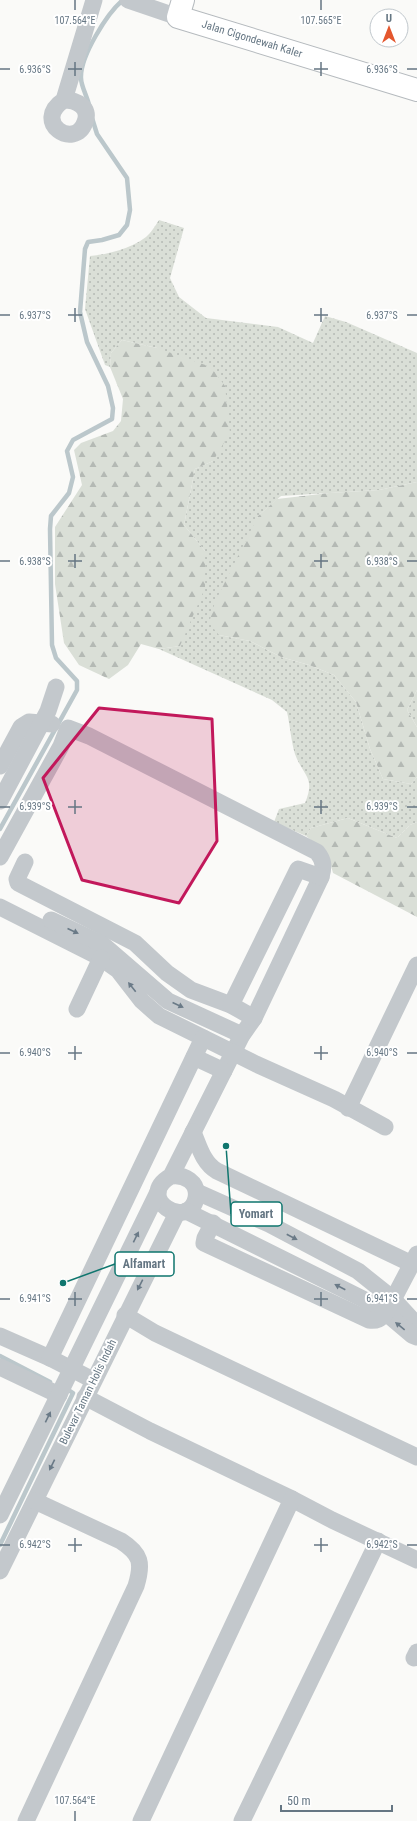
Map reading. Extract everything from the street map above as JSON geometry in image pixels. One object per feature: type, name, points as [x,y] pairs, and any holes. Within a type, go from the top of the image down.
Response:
[{"type":"main road","name":"Jalan Cigondewah Kaler","points":[[181,9],[417,90]]},
{"type":"street","points":[[64,100],[94,0]]},
{"type":"street","points":[[131,1],[181,9]]},
{"type":"street","points":[[0,857],[61,746],[56,725],[56,687]]},
{"type":"street","points":[[0,766],[21,727],[29,722],[56,725],[89,736],[317,852],[323,859],[324,868],[321,877],[298,869],[231,1005]]},
{"type":"street","points":[[0,801],[56,725]]},
{"type":"street","points":[[25,862],[17,880],[18,883],[135,943],[167,973],[191,990],[231,1005],[254,1018]]},
{"type":"street","name":"Bulevar Taman Holis Indah","points":[[0,1571],[85,1397],[82,1375],[163,1184],[193,1132],[242,1035],[254,1018],[321,877]]},
{"type":"street","points":[[0,896],[102,944],[168,1001],[242,1035]]},
{"type":"street","points":[[0,908],[101,958],[118,970],[142,1001],[159,1016],[234,1053],[334,1099],[385,1127]]},
{"type":"street","points":[[77,1008],[101,958]]},
{"type":"street","points":[[348,1108],[354,1092],[417,965]]},
{"type":"street","points":[[50,1358],[203,1038]]},
{"type":"street","points":[[194,1057],[224,1072]]},
{"type":"street","points":[[193,1132],[210,1167],[415,1259],[390,1306]]},
{"type":"street","points":[[138,1174],[163,1184],[180,1175],[188,1178],[194,1184],[196,1200],[182,1212]]},
{"type":"street","points":[[220,1201],[230,1177]]},
{"type":"street","points":[[163,1184],[160,1202],[167,1210],[182,1212],[213,1224],[355,1294],[390,1306],[398,1325],[417,1337]]},
{"type":"street","points":[[196,1192],[220,1201],[268,1224],[358,1271],[390,1306],[417,1325]]},
{"type":"street","name":"Bulevar Taman Holis Indah","points":[[0,1515],[6,1487],[59,1395],[82,1375],[125,1315],[182,1212]]},
{"type":"street","points":[[125,1315],[155,1333],[417,1457]]},
{"type":"street","points":[[0,1336],[50,1358],[82,1375]]},
{"type":"street","points":[[0,1367],[59,1395]]},
{"type":"street","points":[[85,1397],[150,1431],[417,1560]]},
{"type":"street","points":[[141,1821],[292,1499]]},
{"type":"street","points":[[26,1821],[136,1586],[141,1570],[138,1557],[133,1549],[121,1541],[35,1501]]},
{"type":"street","points":[[242,1821],[378,1541]]},
{"type":"highlighted area","points":[[99,708],[212,719],[217,841],[179,903],[82,880],[43,778]]},
{"type":"green space","points":[[159,220],[184,228],[170,278],[179,297],[206,318],[278,327],[313,343],[325,316],[346,322],[417,353],[417,482],[379,490],[281,496],[258,516],[219,635],[250,641],[281,657],[309,665],[334,675],[356,702],[370,749],[383,779],[411,784],[417,777],[417,822],[410,825],[397,838],[348,818],[311,828],[306,836],[274,822],[279,809],[305,803],[309,787],[309,782],[298,761],[292,744],[287,712],[272,700],[159,649],[180,646],[205,551],[184,525],[195,469],[213,461],[157,348],[122,340],[111,353],[110,367],[105,365],[85,309],[90,256],[105,254],[133,245],[148,235]]},
{"type":"green space","points":[[122,340],[157,348],[211,367],[225,386],[230,433],[213,461],[195,469],[184,525],[205,551],[205,588],[180,646],[159,649],[141,644],[128,665],[109,679],[79,665],[64,643],[55,584],[55,527],[82,485],[74,450],[81,443],[113,431],[121,421],[123,399],[110,367],[111,353]]},
{"type":"green space","points":[[417,482],[417,690],[407,710],[417,727],[417,777],[411,784],[383,779],[370,749],[356,702],[334,675],[309,665],[281,657],[250,641],[219,635],[209,623],[215,602],[258,516],[277,499],[329,493],[379,490]]},
{"type":"green space","points":[[417,690],[417,727],[407,710]]},
{"type":"green space","points":[[348,818],[397,838],[410,825],[417,822],[417,917],[333,873],[327,856],[306,836],[311,828]]},
{"type":"waterway","points":[[89,105],[81,81],[85,59],[102,25],[123,0]]},
{"type":"waterway","points":[[0,829],[77,690],[77,681],[56,658],[52,645],[51,516],[69,493],[73,477],[67,451],[73,440],[112,419],[113,408],[108,386],[87,342],[80,312],[85,249],[88,242],[119,235],[127,225],[130,210],[127,178],[97,134],[92,118]]},
{"type":"waterway","points":[[0,1356],[50,1382]]},
{"type":"waterway","points":[[0,1545],[73,1393],[70,1391]]},
{"type":"place","name":"Yomart","points":[[226,1146]]},
{"type":"place","name":"Alfamart","points":[[63,1283]]}]
